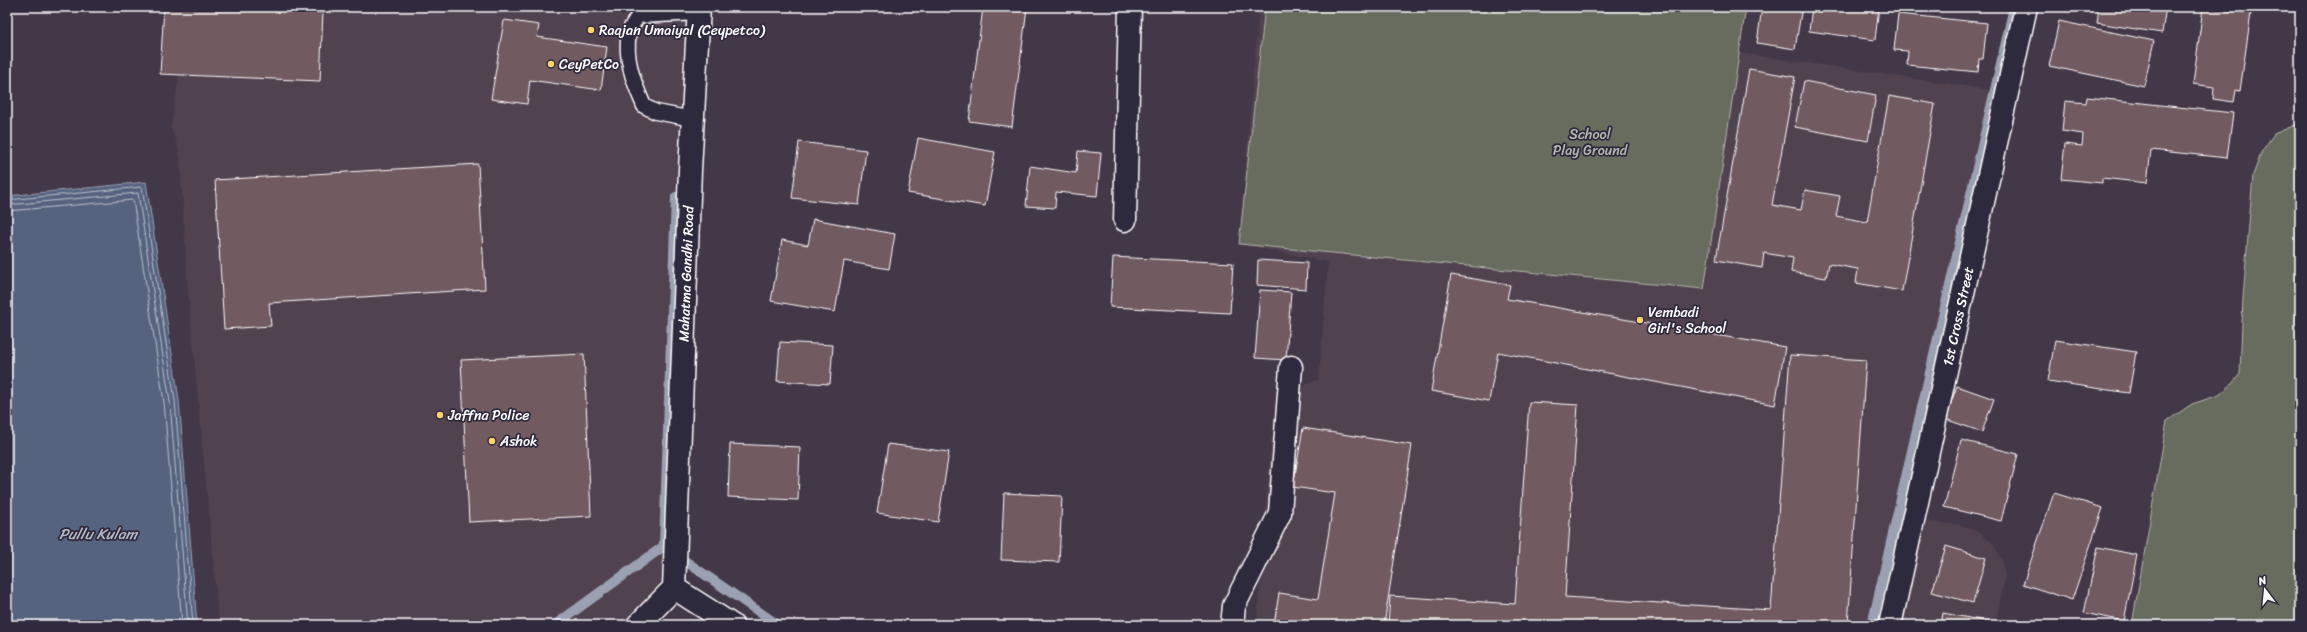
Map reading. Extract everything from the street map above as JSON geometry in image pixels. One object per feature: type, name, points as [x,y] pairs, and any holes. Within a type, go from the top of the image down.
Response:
[{"type":"street","points":[[1125,220],[1130,7]]},
{"type":"street","name":"1st Cross Street","points":[[1890,625],[2005,92],[2026,7]]},
{"type":"street","name":"Mahatma Gandhi Road","points":[[674,588],[693,118],[699,10]]},
{"type":"street","points":[[1232,625],[1234,606],[1280,513],[1291,367]]},
{"type":"street","points":[[638,625],[674,588],[732,625]]},
{"type":"lane","points":[[693,118],[656,112],[644,106],[634,85],[628,58],[629,31],[638,16],[699,10]]},
{"type":"shaded area","name":"Jaffna Police","points":[[189,7],[699,7],[674,588],[638,625],[219,625],[188,290],[180,159],[177,143],[171,128]]},
{"type":"shaded area","name":"Vembadi Girl's School","points":[[1259,7],[1746,7],[1739,53],[2005,92],[1913,520],[1962,525],[1980,533],[1993,544],[2002,560],[2005,578],[1995,625],[1257,625],[1271,440],[1298,388],[1319,379],[1328,262],[1239,244]]},
{"type":"green space","name":"School Play Ground","points":[[1265,7],[1746,7],[1704,289],[1239,244]]},
{"type":"green space","points":[[2300,123],[2300,625],[2132,625],[2167,421],[2192,404],[2219,395],[2231,385],[2240,374],[2243,298],[2253,175],[2262,151],[2274,134]]},
{"type":"water","name":"Pullu Kulam","points":[[146,182],[179,400],[197,625],[7,625],[7,196]]},
{"type":"building","points":[[164,7],[224,7],[323,12],[320,81],[160,74]]},
{"type":"building","points":[[224,7],[324,7],[323,12]]},
{"type":"building","points":[[882,7],[917,7],[917,10]]},
{"type":"building","points":[[983,7],[1027,8],[1012,127],[969,121]]},
{"type":"building","points":[[1762,7],[1802,7],[1795,49],[1757,43]]},
{"type":"building","points":[[1812,7],[1879,7],[1875,40],[1809,31]]},
{"type":"building","points":[[2099,7],[2166,7],[2162,33],[2097,23]]},
{"type":"building","points":[[2203,7],[2251,13],[2240,91],[2236,90],[2234,102],[2213,99],[2214,87],[2193,84]]},
{"type":"building","points":[[1898,14],[1987,23],[1983,59],[1979,59],[1978,72],[1907,65],[1908,51],[1894,50]]},
{"type":"building","name":"CeyPetCo","points":[[504,20],[539,25],[537,37],[607,47],[601,90],[530,80],[527,104],[491,99]]},
{"type":"building","points":[[2059,21],[2154,41],[2144,86],[2049,66]]},
{"type":"building","points":[[1749,69],[1795,77],[1772,205],[1801,210],[1805,190],[1840,196],[1836,216],[1867,222],[1889,96],[1935,104],[1902,291],[1856,283],[1858,269],[1829,264],[1826,278],[1791,272],[1793,258],[1764,253],[1762,268],[1716,260]]},
{"type":"building","points":[[1804,81],[1876,95],[1868,141],[1795,127]]},
{"type":"building","points":[[2087,97],[2233,113],[2227,158],[2151,150],[2147,183],[2102,178],[2102,183],[2061,179],[2065,144],[2082,146],[2083,134],[2062,131],[2065,101],[2086,103]]},
{"type":"building","points":[[918,138],[995,152],[985,206],[908,193]]},
{"type":"building","points":[[799,142],[866,150],[859,205],[792,198]]},
{"type":"building","points":[[1078,151],[1101,153],[1097,196],[1056,192],[1055,208],[1026,206],[1030,166],[1076,173]]},
{"type":"building","points":[[478,164],[485,289],[269,303],[271,326],[224,329],[215,180]]},
{"type":"building","points":[[813,219],[895,234],[889,269],[844,261],[835,312],[771,301],[782,240],[808,245]]},
{"type":"building","points":[[1113,257],[1233,263],[1230,313],[1110,307]]},
{"type":"building","points":[[1258,260],[1307,263],[1306,289],[1257,285]]},
{"type":"building","points":[[1451,275],[1510,285],[1507,299],[1785,347],[1775,405],[1498,352],[1489,401],[1431,391]]},
{"type":"building","points":[[1260,290],[1291,292],[1286,360],[1255,358]]},
{"type":"building","points":[[2055,340],[2136,352],[2129,393],[2048,381]]},
{"type":"building","points":[[780,342],[833,345],[830,384],[777,381]]},
{"type":"building","points":[[584,354],[591,516],[469,522],[461,360]]},
{"type":"building","points":[[1790,355],[1866,360],[1848,625],[1388,625],[1390,596],[1515,604],[1529,402],[1578,405],[1565,597],[1771,610]]},
{"type":"building","points":[[1957,386],[1994,399],[1982,432],[1945,419]]},
{"type":"building","points":[[1303,428],[1412,445],[1384,625],[1274,625],[1279,593],[1318,599],[1335,493],[1293,487]]},
{"type":"building","points":[[1961,440],[2018,454],[2001,521],[1944,507]]},
{"type":"building","points":[[730,444],[800,447],[798,500],[728,497]]},
{"type":"building","points":[[888,444],[949,452],[938,522],[877,513]]},
{"type":"building","points":[[1004,493],[1062,496],[1059,562],[1001,560]]},
{"type":"building","points":[[2054,493],[2103,508],[2072,600],[2023,584]]},
{"type":"building","points":[[1946,546],[1986,558],[1973,603],[1932,592]]},
{"type":"building","points":[[2098,547],[2137,555],[2124,621],[2084,613]]},
{"type":"building","points":[[1943,613],[2006,625],[1941,625]]},
{"type":"waterway","points":[[1872,625],[2014,7]]},
{"type":"waterway","points":[[555,625],[664,546],[676,197]]},
{"type":"waterway","points":[[675,554],[778,625]]},
{"type":"place","name":"Raajan Umaiyal (Ceypetco)","points":[[591,30]]},
{"type":"place","name":"CeyPetCo","points":[[551,64]]},
{"type":"place","name":"Vembadi Girl's School","points":[[1640,320]]},
{"type":"place","name":"Jaffna Police","points":[[440,415]]},
{"type":"place","name":"Ashok","points":[[492,441]]}]
